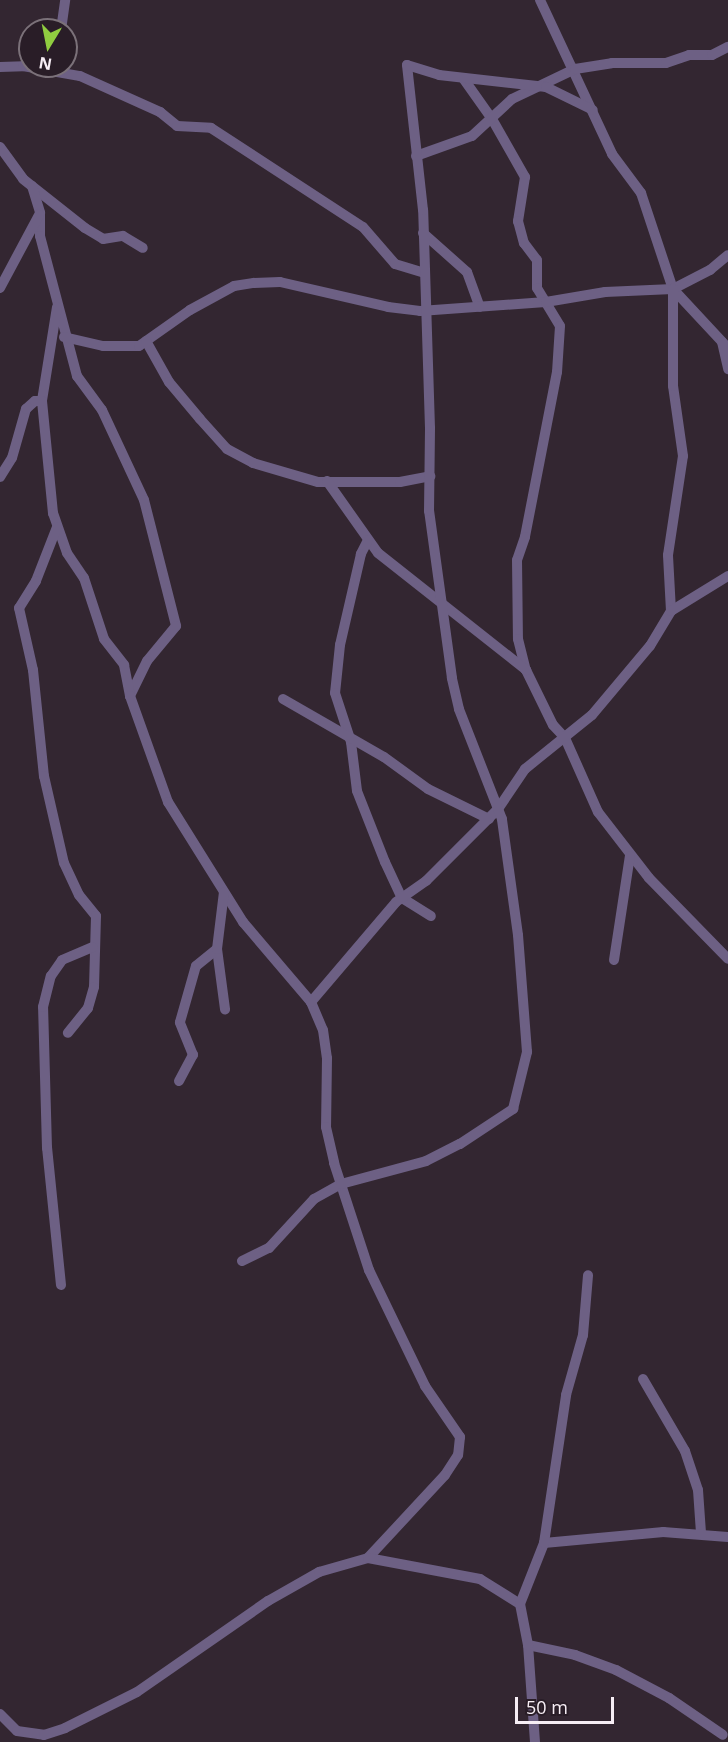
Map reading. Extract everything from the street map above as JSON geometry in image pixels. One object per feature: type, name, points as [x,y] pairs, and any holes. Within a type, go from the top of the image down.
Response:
[{"type":"street","points":[[62,18],[64,0]]},
{"type":"street","points":[[540,0],[575,69],[612,154],[641,193],[673,289],[673,386],[683,456],[668,555],[671,611]]},
{"type":"street","points":[[416,156],[472,136],[512,99],[575,69],[612,63],[666,63],[689,55],[712,55],[728,47]]},
{"type":"street","points":[[242,1261],[269,1248],[314,1199],[341,1184],[426,1161],[513,1109],[527,1052],[518,936],[498,810],[459,709],[440,601],[429,511],[425,273],[407,65],[463,78],[546,87],[593,110]]},
{"type":"street","points":[[0,67],[18,67]]},
{"type":"street","points":[[78,75],[160,112],[177,126],[211,128],[363,227],[395,264],[425,273]]},
{"type":"street","points":[[463,78],[492,119],[525,177],[518,221],[524,243],[537,260],[537,288],[560,326],[556,372],[525,537],[517,560],[518,639],[526,670],[553,724],[565,738],[598,812],[630,856],[728,959]]},
{"type":"street","points":[[0,147],[32,186],[103,239],[123,236],[143,248]]},
{"type":"street","points":[[32,186],[40,213],[40,236],[64,337],[77,376],[102,410],[144,500],[177,626],[147,661],[130,696]]},
{"type":"street","points":[[0,288],[40,213]]},
{"type":"street","points":[[423,233],[466,272],[480,307]]},
{"type":"street","points":[[64,337],[123,347],[146,341],[190,310],[234,286],[254,283],[280,282],[387,308],[426,310],[480,307],[546,302],[605,292],[673,289],[710,270],[728,255]]},
{"type":"street","points":[[673,289],[725,345],[728,369]]},
{"type":"street","points":[[57,307],[42,401],[52,513],[71,564],[84,578],[104,639],[124,665],[130,696],[168,802],[265,953],[311,1002],[323,1030],[327,1058],[326,1127],[341,1184],[369,1270],[424,1386],[460,1437],[459,1455],[445,1474],[368,1558]]},
{"type":"street","points":[[146,341],[169,382],[227,449],[286,475],[327,481],[400,482],[430,476]]},
{"type":"street","points":[[0,477],[12,458],[26,409],[35,401],[42,401]]},
{"type":"street","points":[[327,481],[378,553],[526,670]]},
{"type":"street","points":[[57,527],[36,581],[19,608],[33,670],[44,776],[64,863],[78,895],[96,916],[92,947],[94,987],[88,1008],[68,1033]]},
{"type":"street","points":[[368,540],[361,554],[334,672],[334,693],[351,742],[357,791],[402,898],[431,916]]},
{"type":"street","points":[[311,1002],[402,898],[426,880],[498,810],[525,769],[592,715],[650,646],[671,611],[728,576]]},
{"type":"street","points":[[284,699],[351,742],[384,758],[428,789],[489,819]]},
{"type":"street","points":[[614,960],[630,856]]},
{"type":"street","points":[[224,892],[217,949],[225,1009]]},
{"type":"street","points":[[61,1285],[47,1148],[43,1007],[51,976],[62,960],[92,947]]},
{"type":"street","points":[[179,1081],[193,1055],[180,1022],[190,983],[196,966],[217,949]]},
{"type":"street","points":[[535,1742],[528,1645],[520,1604],[544,1543],[566,1395],[583,1335],[588,1275]]},
{"type":"street","points":[[643,1379],[685,1451],[698,1490],[701,1533]]},
{"type":"street","points":[[544,1543],[663,1532],[726,1534]]},
{"type":"street","points":[[0,1714],[17,1731],[44,1735],[65,1728],[137,1692],[268,1601],[319,1572],[368,1558],[480,1579],[520,1604]]},
{"type":"street","points":[[528,1645],[575,1654],[616,1670],[669,1698],[723,1735]]}]
